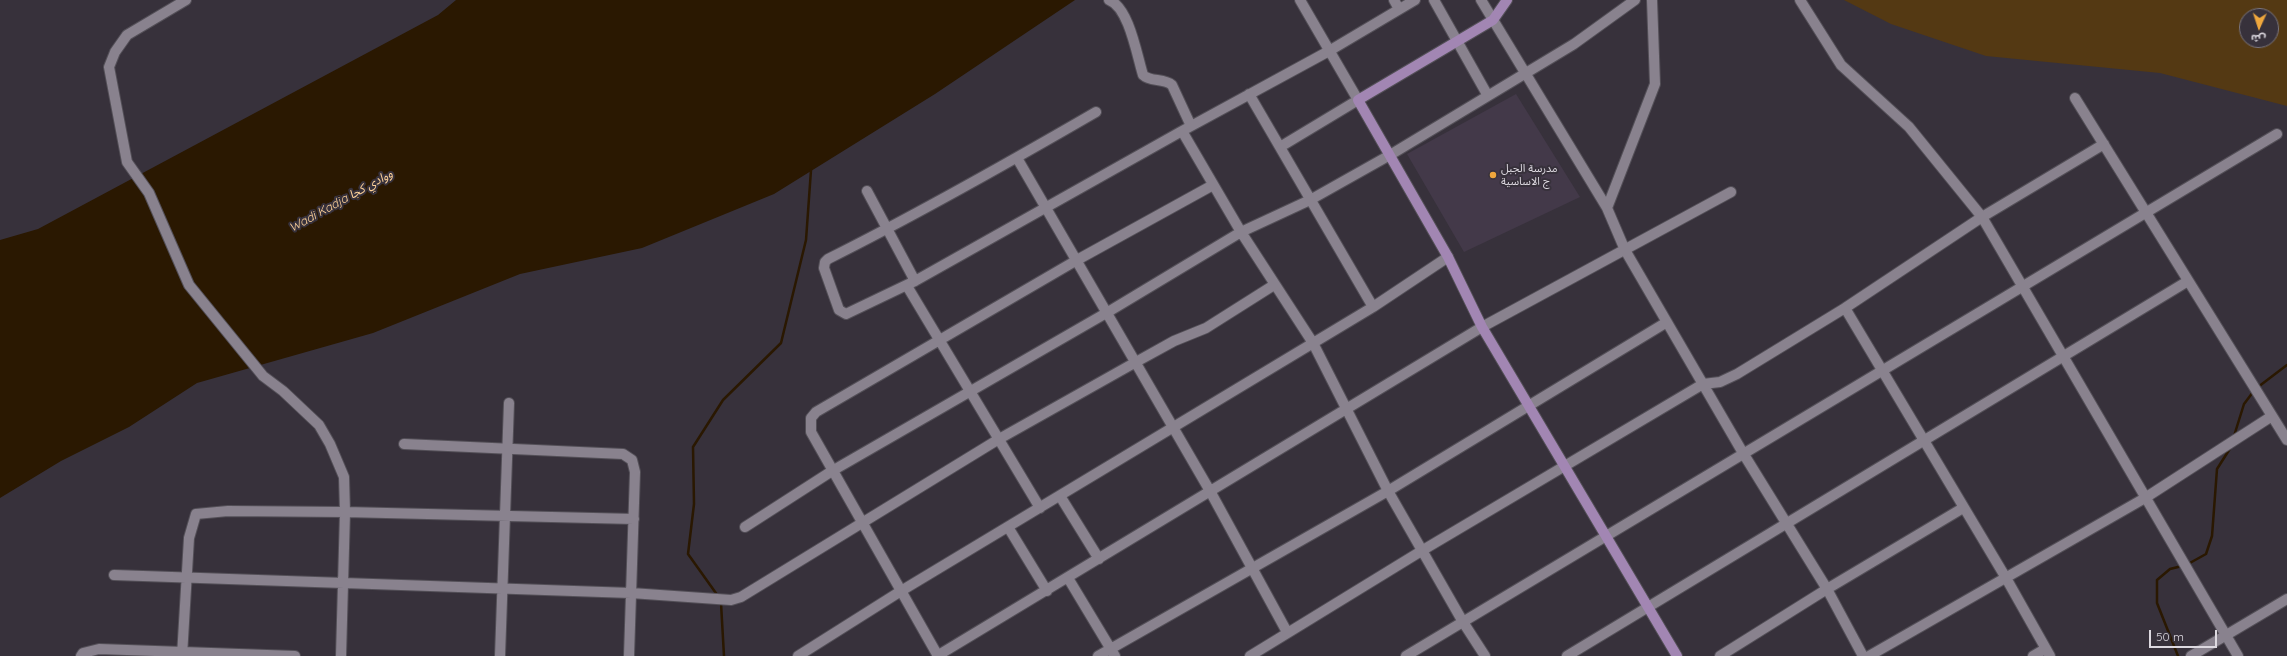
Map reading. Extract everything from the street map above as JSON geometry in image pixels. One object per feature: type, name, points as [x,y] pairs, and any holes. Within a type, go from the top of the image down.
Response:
[{"type":"main road","points":[[1507,0],[1492,20],[1358,100],[1448,258],[1482,327],[1677,656]]},
{"type":"street","points":[[186,0],[127,35],[109,67],[127,162],[148,193],[188,285],[262,376],[283,391],[319,424],[344,477],[344,583],[341,656]]},
{"type":"street","points":[[1109,0],[1120,10],[1127,21],[1143,75],[1147,78],[1166,82],[1172,85],[1191,126]]},
{"type":"street","points":[[1280,147],[1358,100],[1300,0]]},
{"type":"street","points":[[1394,0],[1400,9]]},
{"type":"street","points":[[1096,112],[1017,158],[825,262],[824,268],[839,310],[846,314],[911,283],[1182,130],[1329,51],[1415,0]]},
{"type":"street","points":[[1434,0],[1456,42],[1488,96]]},
{"type":"street","points":[[1481,0],[1524,74],[1607,208],[1625,250],[1743,453],[1827,589],[1863,656]]},
{"type":"street","points":[[745,527],[832,471],[970,390],[1108,312],[1241,232],[1310,200],[1390,155],[1574,44],[1635,0]]},
{"type":"street","points":[[1607,208],[1655,84],[1652,0]]},
{"type":"street","points":[[1800,0],[1841,65],[1909,126],[1982,217],[2238,656]]},
{"type":"street","points":[[1249,94],[1373,307]]},
{"type":"street","points":[[2075,98],[2287,440]]},
{"type":"street","points":[[1182,130],[1241,232],[1313,343],[1347,407],[1388,491],[1463,622],[1485,656]]},
{"type":"street","points":[[1406,656],[1607,537],[1743,453],[2277,134]]},
{"type":"street","points":[[1250,656],[1423,550],[1703,384],[1720,382],[1737,374],[1845,308],[1982,217],[2104,144]]},
{"type":"street","points":[[1017,158],[1108,312],[1287,632]]},
{"type":"street","points":[[1213,185],[1077,260],[816,412],[811,418],[810,432],[938,656],[1210,492],[1347,407],[1482,327],[1730,192]]},
{"type":"street","points":[[867,191],[887,229],[911,283],[940,340],[1040,508]]},
{"type":"street","points":[[798,656],[901,591],[1373,307],[1448,258]]},
{"type":"street","points":[[1567,656],[1649,608],[2188,281]]},
{"type":"street","points":[[114,575],[502,590],[632,593],[731,600],[740,597],[862,524],[999,439],[1174,341],[1206,328],[1274,285]]},
{"type":"street","points":[[1845,308],[2006,578],[2047,652],[2033,656]]},
{"type":"street","points":[[1098,656],[1113,652],[1252,567],[1388,491],[1667,322]]},
{"type":"street","points":[[500,656],[506,449],[509,403]]},
{"type":"street","points":[[1869,656],[2145,498],[2272,416]]},
{"type":"street","points":[[404,444],[623,454],[632,460],[635,472],[629,656]]},
{"type":"street","points":[[1060,496],[1099,559]]},
{"type":"street","points":[[1720,656],[1827,589],[1963,508]]},
{"type":"street","points":[[182,655],[189,538],[196,514],[228,511],[345,512],[634,519]]},
{"type":"street","points":[[1008,527],[1047,591]]},
{"type":"street","points":[[1068,578],[1113,652]]},
{"type":"street","points":[[2191,656],[2287,599]]},
{"type":"street","points":[[81,656],[83,653],[99,649],[182,655],[295,656]]},
{"type":"shaded area","points":[[1844,0],[2287,0],[2287,106],[2160,73],[1986,56],[1891,24]]},
{"type":"shaded area","name":"مدرسة الجبل ج الاساسية","points":[[1516,94],[1580,197],[1464,252],[1407,154]]},
{"type":"water","name":"Wadi Kadja ووادي كجا","points":[[456,0],[1075,0],[935,94],[774,194],[642,248],[520,274],[373,333],[197,383],[129,427],[61,461],[0,498],[0,240],[38,229],[438,15]]},
{"type":"waterway","points":[[718,596],[688,554],[694,504],[693,447],[723,400],[781,343],[806,240],[811,170]]},
{"type":"waterway","points":[[2258,387],[2287,365]]},
{"type":"waterway","points":[[2234,436],[2244,404],[2253,392]]},
{"type":"waterway","points":[[2188,564],[2206,554],[2212,536],[2217,469],[2231,447]]},
{"type":"waterway","points":[[2178,656],[2157,603],[2157,580],[2170,569],[2182,566]]},
{"type":"waterway","points":[[721,603],[724,656]]},
{"type":"place","name":"مدرسة الجبل ج الاساسية","points":[[1493,175]]}]
